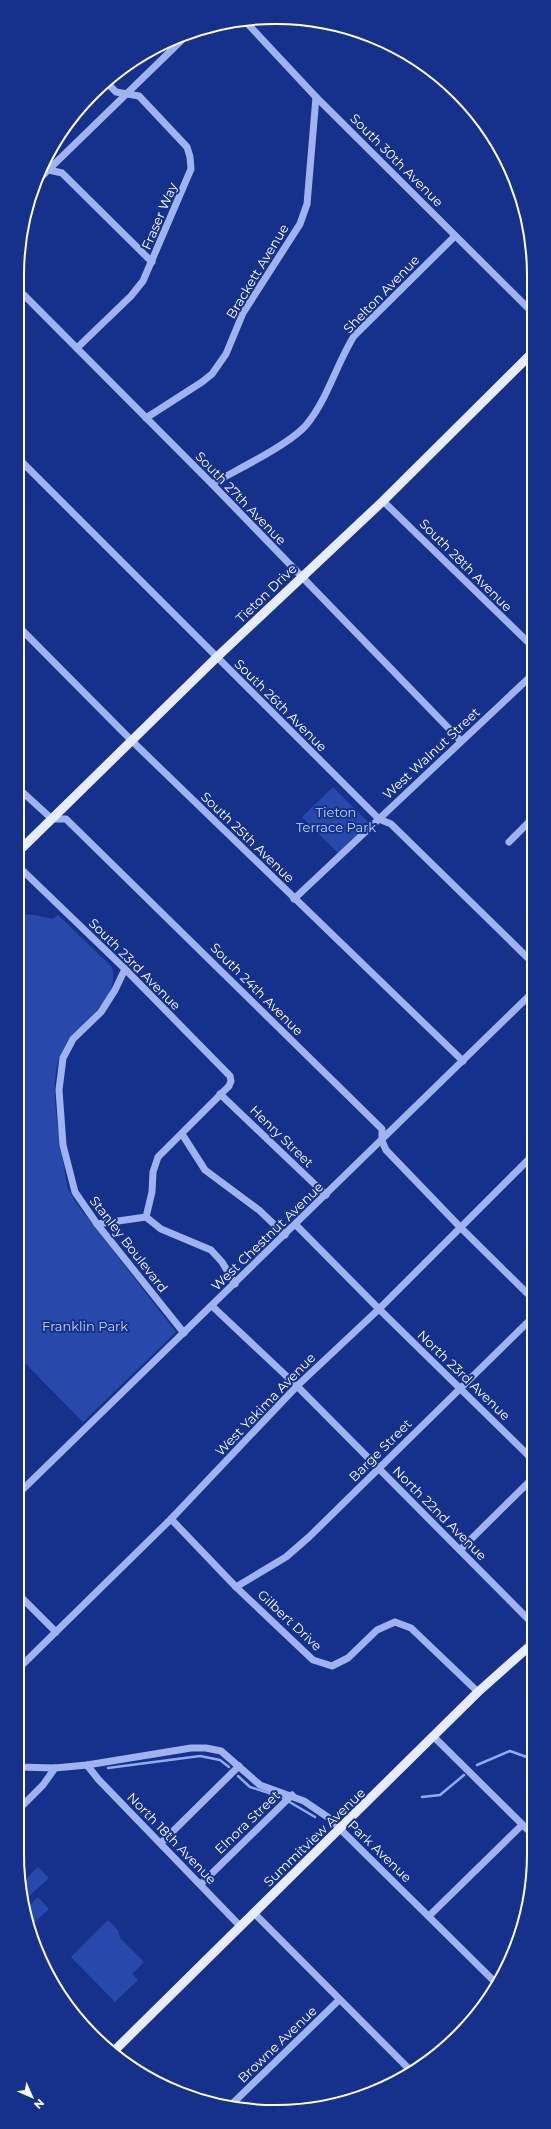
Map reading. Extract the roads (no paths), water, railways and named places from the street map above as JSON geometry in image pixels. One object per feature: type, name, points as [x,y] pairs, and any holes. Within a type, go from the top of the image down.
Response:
[{"type":"main road","name":"Tieton Drive","points":[[24,846],[216,658],[383,501],[527,358]]},
{"type":"main road","name":"Summitview Avenue","points":[[116,2048],[240,1926],[341,1830],[478,1692],[527,1648]]},
{"type":"street","name":"South 30th Avenue","points":[[249,26],[316,97],[527,307]]},
{"type":"street","points":[[49,166],[128,94],[179,43]]},
{"type":"street","name":"Fraser Way","points":[[77,348],[131,296],[143,280],[187,181],[190,169],[190,157],[187,147],[179,137],[139,96],[116,92],[110,86]]},
{"type":"street","name":"Brackett Avenue","points":[[146,418],[212,374],[226,354],[243,313],[300,224],[307,204],[316,97]]},
{"type":"street","points":[[48,168],[62,173],[152,262]]},
{"type":"street","name":"Shelton Avenue","points":[[212,484],[302,431],[315,412],[354,336],[455,236]]},
{"type":"street","name":"South 27th Avenue","points":[[24,295],[212,484],[461,741]]},
{"type":"street","name":"South 26th Avenue","points":[[24,464],[216,658],[379,818],[391,824],[527,957]]},
{"type":"street","name":"South 28th Avenue","points":[[383,501],[527,641]]},
{"type":"street","name":"South 25th Avenue","points":[[24,632],[132,741],[462,1061]]},
{"type":"street","name":"West Walnut Street","points":[[294,899],[527,680]]},
{"type":"street","name":"South 24th Avenue","points":[[24,793],[52,819],[66,819],[382,1129],[382,1141],[386,1150],[460,1227],[527,1293]]},
{"type":"street","points":[[509,842],[527,824]]},
{"type":"street","name":"South 23rd Avenue","points":[[24,872],[125,969],[230,1076],[231,1081],[220,1094]]},
{"type":"street","name":"Stanley Boulevard","points":[[125,969],[115,990],[101,1012],[73,1039],[63,1058],[59,1090],[63,1145],[75,1192],[96,1224],[184,1333]]},
{"type":"street","name":"West Chestnut Avenue","points":[[24,1489],[527,998]]},
{"type":"street","points":[[146,1217],[152,1192],[153,1172],[158,1157],[220,1094]]},
{"type":"street","name":"Henry Street","points":[[220,1094],[326,1195]]},
{"type":"street","points":[[182,1134],[205,1170],[259,1210],[285,1235]]},
{"type":"street","name":"West Yakima Avenue","points":[[24,1663],[171,1519],[297,1386],[378,1309],[527,1161]]},
{"type":"street","points":[[96,1224],[146,1217],[161,1229],[211,1250],[222,1262],[235,1284]]},
{"type":"street","points":[[296,1224],[378,1309]]},
{"type":"street","name":"North 22nd Avenue","points":[[212,1306],[297,1386],[527,1618]]},
{"type":"street","name":"North 23rd Avenue","points":[[378,1309],[527,1453]]},
{"type":"street","name":"Barge Street","points":[[236,1587],[286,1557],[379,1469],[527,1323]]},
{"type":"street","points":[[460,1550],[527,1484]]},
{"type":"street","name":"Gilbert Drive","points":[[171,1519],[236,1587],[313,1660],[332,1666],[348,1658],[377,1630],[395,1622],[411,1628],[478,1692]]},
{"type":"street","points":[[24,1600],[56,1632]]},
{"type":"street","points":[[434,1737],[527,1830]]},
{"type":"street","name":"Park Avenue","points":[[24,1767],[55,1768],[87,1765],[191,1748],[206,1748],[221,1751],[260,1785],[318,1810],[341,1830],[493,1980]]},
{"type":"street","name":"North 18th Avenue","points":[[87,1765],[98,1779],[240,1926]]},
{"type":"street","points":[[161,1844],[240,1766]]},
{"type":"street","points":[[24,1804],[43,1785],[55,1768]]},
{"type":"street","name":"Elnora Street","points":[[201,1884],[289,1798]]},
{"type":"street","points":[[429,1916],[522,1825]]},
{"type":"street","points":[[254,1913],[407,2067]]},
{"type":"street","name":"Browne Avenue","points":[[235,2102],[339,2000]]},
{"type":"waterway","points":[[477,1765],[510,1751],[527,1757]]},
{"type":"waterway","points":[[108,1768],[200,1756],[220,1760],[229,1767]]},
{"type":"waterway","points":[[422,1797],[440,1795],[464,1775]]},
{"type":"waterway","points":[[238,1776],[250,1787],[281,1797],[315,1817]]},
{"type":"park label","name":"Tieton Terrace Park","points":[[336,820]]},
{"type":"park label","name":"Franklin Park","points":[[85,1326]]}]
